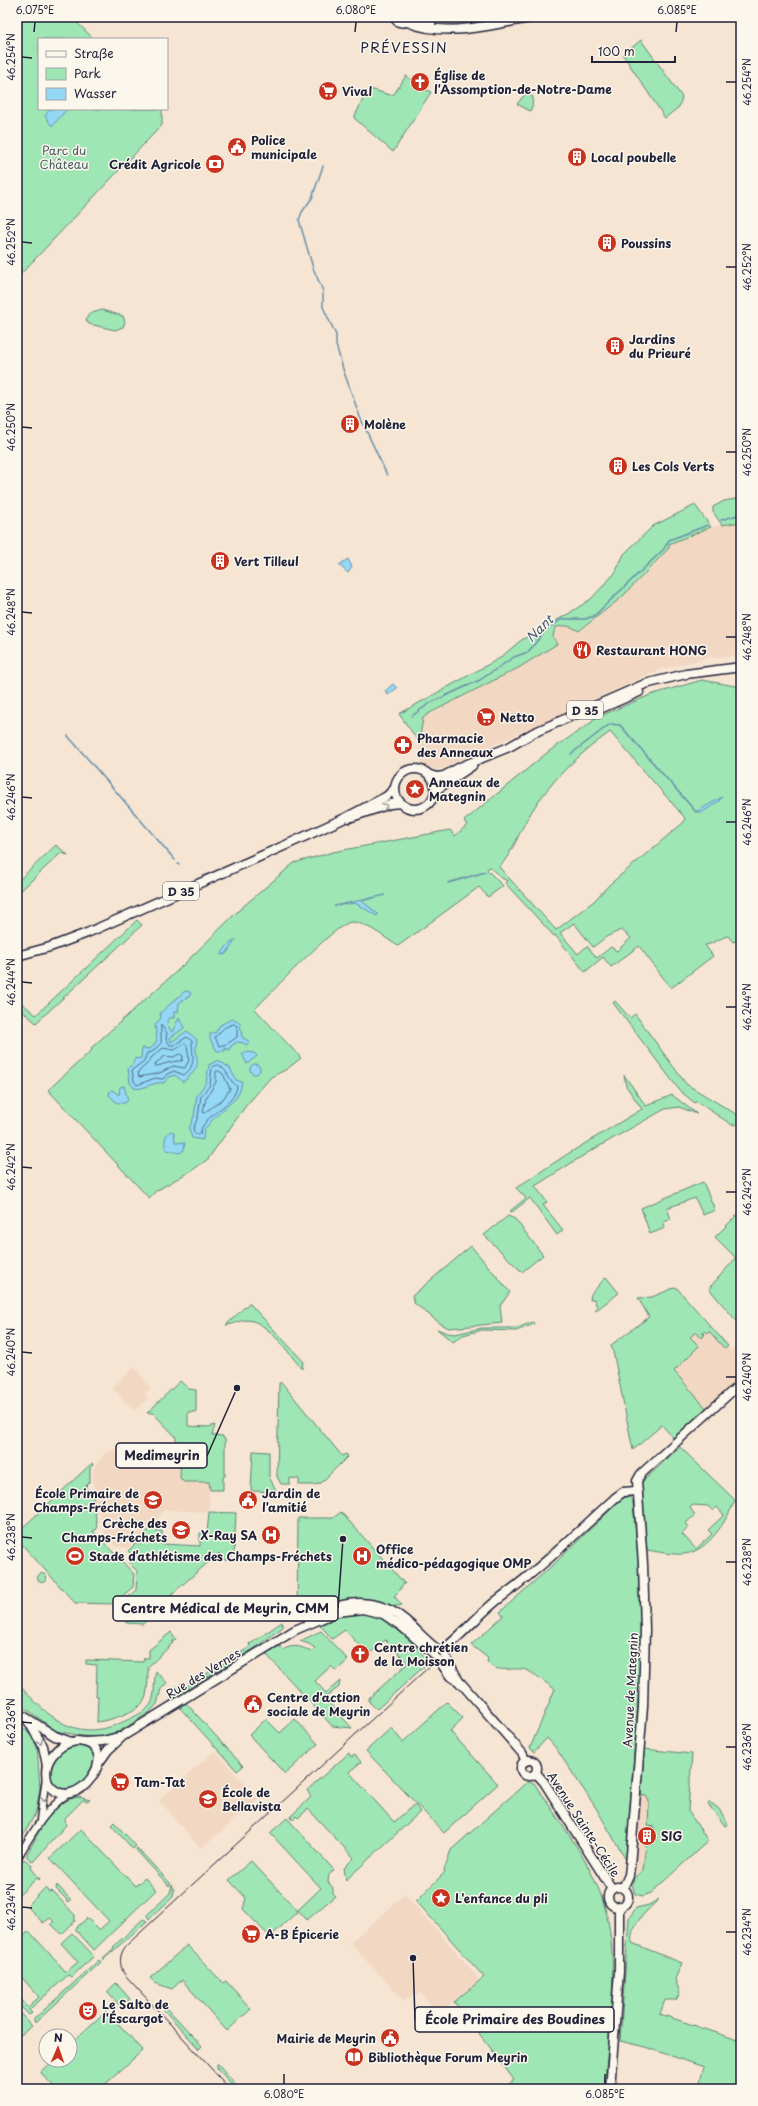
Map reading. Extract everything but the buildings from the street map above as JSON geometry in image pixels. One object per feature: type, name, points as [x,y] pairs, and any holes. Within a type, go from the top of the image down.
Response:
[{"type":"main road","points":[[394,17],[400,23],[409,19],[429,29],[445,30],[537,17]]},
{"type":"main road","points":[[415,17],[425,22],[437,25],[486,25]]},
{"type":"main road","name":"D 35","points":[[430,775],[437,777],[444,776],[460,766],[484,758],[509,747],[533,733],[645,684],[686,674],[729,670],[741,667]]},
{"type":"main road","name":"D 35","points":[[729,670],[741,673]]},
{"type":"main road","name":"D 35","points":[[436,790],[484,758]]},
{"type":"main road","points":[[419,769],[430,775],[436,790],[431,801],[423,808],[413,809],[401,803],[396,795],[395,788],[399,777],[409,770],[419,769]]},
{"type":"main road","name":"D 35","points":[[17,956],[80,936],[342,819],[387,796],[395,788]]},
{"type":"main road","name":"D 35","points":[[342,819],[374,811],[390,804],[401,803]]},
{"type":"main road","points":[[439,1653],[500,1598],[512,1592],[615,1498],[623,1492],[636,1491],[637,1481],[641,1474],[741,1383]]},
{"type":"main road","name":"Avenue de Mategnin","points":[[622,1888],[629,1876],[645,1672],[644,1592],[636,1491]]},
{"type":"main road","name":"Rue des Vernes","points":[[98,1764],[108,1750],[123,1736],[297,1628],[337,1612],[355,1609],[369,1610],[394,1620],[439,1653]]},
{"type":"main road","name":"Avenue Sainte-Cécile","points":[[439,1653],[450,1676],[461,1683],[522,1753],[526,1761],[535,1762],[537,1767],[536,1773],[544,1782],[612,1889]]},
{"type":"main road","points":[[17,1712],[28,1721],[55,1736],[71,1742],[84,1742],[93,1747],[96,1752],[98,1764],[95,1774],[87,1784],[69,1793],[57,1791],[52,1788],[46,1776],[47,1766],[43,1746],[28,1721]]},
{"type":"main road","name":"Rue des Vernes","points":[[84,1742],[104,1741],[123,1736]]},
{"type":"main road","points":[[47,1766],[56,1752],[71,1742]]},
{"type":"main road","points":[[622,1888],[627,1893],[628,1898],[624,1904],[619,1906],[613,1905],[608,1899],[609,1893],[612,1889],[622,1888]]},
{"type":"main road","points":[[610,2089],[619,1972],[619,1906]]},
{"type":"street","points":[[39,1822],[46,1776]]},
{"type":"street","points":[[17,1859],[39,1822],[52,1805],[69,1793]]},
{"type":"shaded area","points":[[741,522],[741,656],[710,657],[659,670],[438,770],[422,765],[419,742],[423,718],[520,667],[557,644],[553,637],[555,628],[561,625],[571,626],[580,631],[622,597],[669,548],[669,544],[711,527]]},
{"type":"shaded area","points":[[709,1331],[725,1349],[728,1346],[731,1350],[741,1342],[741,1379],[713,1404],[706,1408],[673,1370],[699,1346],[690,1337],[696,1332],[701,1338]]},
{"type":"shaded area","points":[[134,1367],[151,1388],[145,1393],[148,1398],[134,1411],[112,1388]]},
{"type":"shaded area","name":"École Primaire de Champs-Fréchets","points":[[140,1446],[181,1447],[180,1478],[184,1482],[209,1482],[209,1512],[164,1510],[153,1526],[141,1538],[136,1538],[128,1548],[116,1547],[104,1533],[98,1512],[93,1481],[93,1469],[105,1453],[114,1449],[139,1449]]},
{"type":"shaded area","name":"École de Bellavista","points":[[215,1751],[258,1799],[201,1849],[159,1800]]},
{"type":"shaded area","points":[[641,1795],[646,1796],[649,1801],[648,1826],[654,1827],[652,1845],[646,1844],[643,1870],[635,1875]]},
{"type":"shaded area","points":[[405,1894],[478,1977],[478,1981],[438,2014],[421,1993],[403,2000],[350,1943]]},
{"type":"green space","name":"Parc du Château","points":[[17,17],[71,17],[93,38],[38,38],[38,110],[162,110],[162,125],[17,278]]},
{"type":"green space","points":[[641,40],[682,97],[679,107],[665,118],[623,55]]},
{"type":"green space","points":[[406,76],[414,81],[413,83],[431,92],[393,152],[354,118],[366,93],[370,89],[390,95],[394,94]]},
{"type":"green space","points":[[526,93],[533,97],[530,111],[517,104]]},
{"type":"green space","points":[[102,310],[123,316],[125,322],[123,327],[115,330],[89,324],[86,320],[89,314]]},
{"type":"green space","points":[[741,498],[741,522],[722,525],[713,512],[713,507],[724,501]]},
{"type":"green space","points":[[695,505],[711,527],[669,544],[669,548],[622,597],[579,631],[567,626],[555,628],[553,637],[557,644],[520,667],[428,714],[423,718],[419,742],[399,714],[500,658],[520,641],[568,614],[591,599],[615,573],[624,554],[653,526]]},
{"type":"green space","points":[[702,680],[741,687],[741,939],[733,942],[728,936],[705,945],[713,956],[671,988],[639,946],[611,967],[603,957],[585,972],[555,935],[554,936],[505,883],[507,881],[489,867],[487,870],[503,886],[488,897],[479,887],[398,946],[369,927],[351,922],[343,925],[318,946],[255,1009],[301,1058],[287,1069],[271,1077],[245,1107],[208,1159],[156,1191],[149,1198],[48,1090],[92,1050],[91,1048],[177,971],[239,910],[294,863],[333,852],[450,830],[455,836],[467,825],[464,821],[548,752],[592,722],[593,719],[650,695]],"holes":[[[610,732],[685,818],[684,822],[609,885],[594,901],[556,930],[499,867],[509,855],[526,821],[538,802],[556,779],[576,759]],[[574,923],[593,947],[606,937],[621,930],[631,938],[617,951],[611,947],[597,958],[587,946],[578,954],[560,933]]]},
{"type":"green space","points":[[56,845],[68,855],[61,853],[17,894],[17,882]]},
{"type":"green space","points":[[137,920],[142,925],[36,1023],[17,1006],[17,999],[36,1015]]},
{"type":"green space","points":[[615,1001],[630,1018],[635,1014],[686,1084],[741,1117],[741,1123],[732,1125],[696,1101],[695,1103],[680,1091],[613,1003]]},
{"type":"green space","points":[[624,1075],[646,1106],[672,1095],[697,1114],[679,1107],[665,1109],[589,1152],[535,1186],[547,1202],[543,1205],[563,1230],[557,1235],[530,1198],[512,1212],[510,1211],[526,1198],[516,1188],[566,1155],[642,1109],[626,1086]]},
{"type":"green space","points":[[703,1182],[715,1210],[703,1215],[695,1198],[667,1208],[671,1219],[664,1222],[665,1228],[650,1234],[641,1208]]},
{"type":"green space","points":[[741,1211],[741,1326],[710,1290],[710,1287],[736,1258],[715,1237]]},
{"type":"green space","points":[[508,1216],[515,1219],[543,1255],[522,1272],[484,1235]]},
{"type":"green space","points":[[471,1246],[510,1292],[500,1306],[502,1323],[449,1328],[441,1324],[414,1303],[412,1296]]},
{"type":"green space","points":[[606,1277],[619,1293],[595,1311],[597,1307],[594,1299],[590,1300],[591,1294]]},
{"type":"green space","points":[[676,1287],[728,1346],[725,1349],[709,1331],[707,1333],[704,1331],[702,1332],[705,1335],[701,1338],[696,1332],[690,1337],[699,1346],[674,1371],[706,1408],[673,1438],[662,1425],[633,1450],[611,1345],[649,1317],[638,1298],[652,1297]]},
{"type":"green space","points":[[249,1303],[303,1361],[302,1369],[278,1339],[263,1326],[247,1320],[226,1325]]},
{"type":"green space","points":[[533,1322],[534,1324],[516,1331],[482,1330],[463,1335],[453,1342],[437,1329],[455,1334],[482,1328],[517,1328]]},
{"type":"green space","points":[[180,1381],[189,1389],[196,1390],[196,1412],[188,1412],[188,1426],[209,1427],[215,1425],[212,1435],[223,1436],[225,1439],[225,1476],[223,1477],[223,1490],[210,1490],[209,1482],[184,1482],[180,1478],[181,1448],[176,1447],[176,1437],[153,1413],[147,1413]]},
{"type":"green space","points":[[279,1383],[282,1383],[342,1456],[346,1454],[348,1456],[321,1483],[315,1485],[299,1485],[299,1479],[290,1478],[290,1484],[281,1484],[277,1477]]},
{"type":"green space","points":[[680,1447],[735,1500],[727,1517],[716,1534],[701,1548],[684,1554],[670,1554],[647,1550],[641,1498],[642,1482]],"holes":[[[693,1505],[708,1506],[713,1511],[717,1507],[724,1515],[708,1530],[712,1534],[696,1549],[682,1534],[689,1527],[686,1523],[695,1515],[690,1508]]]},
{"type":"green space","points":[[253,1451],[269,1452],[269,1477],[277,1492],[251,1491]]},
{"type":"green space","name":"Stade d’athlétisme des Champs-Fréchets","points":[[92,1463],[93,1465],[90,1468],[90,1482],[85,1487],[93,1494],[97,1529],[93,1531],[134,1574],[133,1587],[113,1604],[75,1603],[17,1539],[17,1533]]},
{"type":"green space","points":[[623,1498],[631,1498],[633,1503],[641,1591],[641,1661],[626,1860],[596,1808],[555,1747],[547,1738],[534,1752],[530,1748],[555,1689],[529,1671],[521,1669],[500,1669],[491,1666],[487,1662],[488,1658],[471,1645],[503,1616],[500,1612],[556,1562]]},
{"type":"green space","points":[[209,1512],[236,1513],[234,1554],[226,1561],[219,1553],[166,1599],[167,1601],[143,1624],[126,1623],[126,1607],[120,1606],[121,1599],[126,1599],[136,1590],[137,1571],[129,1563],[130,1553],[128,1551],[135,1544],[141,1544],[141,1538],[153,1526],[157,1531],[162,1531],[162,1544],[200,1546],[200,1533],[207,1533]]},
{"type":"green space","points":[[341,1512],[405,1584],[401,1586],[401,1589],[394,1596],[402,1605],[391,1606],[362,1600],[344,1601],[320,1609],[303,1618],[297,1613],[298,1518],[333,1518]]},
{"type":"green space","points":[[40,1574],[44,1574],[46,1578],[44,1582],[40,1582],[38,1580],[38,1576]]},
{"type":"green space","points":[[361,1613],[382,1619],[400,1630],[429,1662],[377,1709],[369,1702],[369,1698],[408,1663],[385,1640],[368,1655],[345,1630],[332,1639],[320,1625],[346,1614]]},
{"type":"green space","points":[[282,1622],[283,1627],[255,1648],[183,1692],[180,1692],[175,1688],[182,1683],[182,1689],[250,1647],[249,1643],[250,1644]]},
{"type":"green space","points":[[321,1631],[348,1660],[336,1671],[331,1666],[315,1681],[326,1693],[340,1681],[339,1687],[325,1698],[352,1728],[332,1726],[266,1654],[280,1646],[283,1650],[297,1646],[311,1652],[315,1648],[300,1641]]},
{"type":"green space","points":[[171,1632],[176,1639],[148,1667],[147,1689],[144,1701],[126,1714],[97,1722],[97,1665],[86,1664],[86,1660],[143,1662],[144,1658],[149,1658],[149,1650]]},
{"type":"green space","points":[[156,1671],[167,1683],[161,1689],[157,1704],[150,1712],[117,1733],[104,1737],[83,1736],[56,1731],[17,1702],[17,1683],[40,1707],[64,1724],[92,1730],[107,1728],[143,1712],[149,1707],[153,1700]]},
{"type":"green space","points":[[173,1689],[182,1694],[175,1699],[171,1699],[169,1693]]},
{"type":"green space","points":[[447,1702],[463,1718],[450,1731],[498,1784],[444,1833],[366,1751],[391,1728],[403,1742]]},
{"type":"green space","points":[[186,1703],[243,1766],[237,1771],[180,1708]]},
{"type":"green space","points":[[266,1719],[280,1733],[295,1719],[318,1744],[285,1774],[249,1735]]},
{"type":"green space","points":[[17,1722],[28,1732],[37,1746],[40,1788],[36,1812],[17,1847]]},
{"type":"green space","points":[[80,1746],[90,1751],[94,1757],[94,1766],[90,1774],[76,1787],[67,1789],[58,1787],[52,1782],[49,1775],[53,1762],[65,1750]]},
{"type":"green space","points":[[644,1749],[692,1754],[688,1811],[708,1841],[651,1893],[643,1896],[635,1894],[632,1884],[634,1878],[643,1870],[646,1844],[652,1845],[654,1827],[648,1826],[649,1801],[646,1796],[641,1795]]},
{"type":"green space","points":[[349,1753],[351,1757],[355,1755],[361,1762],[349,1772],[394,1822],[415,1804],[420,1812],[346,1880],[344,1868],[354,1858],[308,1809],[298,1818],[296,1816],[293,1820],[290,1817],[311,1797],[307,1790]]},
{"type":"green space","points":[[527,1782],[534,1783],[578,1848],[593,1876],[606,1913],[611,1937],[612,1988],[604,2089],[503,2089],[514,2080],[454,2002],[484,1977],[416,1901],[445,1872],[444,1870],[451,1850]]},
{"type":"green space","points":[[78,1797],[90,1800],[87,1802],[83,1800],[65,1818],[66,1825],[33,1862],[27,1857],[27,1854],[47,1819],[60,1805]]},
{"type":"green space","points":[[710,1802],[719,1809],[728,1824],[725,1826],[708,1804]]},
{"type":"green space","points":[[287,1818],[334,1870],[329,1875],[328,1882],[333,1888],[333,1894],[335,1896],[307,1920],[298,1910],[321,1888],[270,1833]]},
{"type":"green space","points":[[114,1822],[136,1846],[133,1849],[111,1825]]},
{"type":"green space","points":[[81,1829],[135,1886],[145,1878],[156,1890],[94,1950],[76,1930],[76,1928],[87,1918],[99,1930],[109,1921],[50,1858]]},
{"type":"green space","points":[[137,1848],[171,1884],[169,1886],[136,1850]]},
{"type":"green space","points":[[24,1859],[32,1865],[31,1868],[40,1879],[39,1880],[37,1878],[17,1897],[17,1870]]},
{"type":"green space","points":[[251,1861],[298,1911],[270,1937],[243,1909],[246,1898],[229,1880]]},
{"type":"green space","points":[[57,1885],[71,1900],[69,1902],[56,1889]]},
{"type":"green space","points":[[172,1885],[174,1890],[173,1897],[149,1919],[147,1915],[170,1893]]},
{"type":"green space","points":[[45,1888],[49,1892],[52,1891],[75,1915],[75,1921],[62,1934],[51,1924],[54,1922],[50,1918],[43,1923],[27,1906]]},
{"type":"green space","points":[[659,1899],[644,1913],[636,1924],[633,1930],[632,1943],[682,1963],[675,1979],[680,1993],[676,2000],[665,2000],[660,2014],[741,2041],[741,2089],[698,2089],[704,2067],[645,2047],[620,2041],[629,1918],[636,1908],[649,1905]]},
{"type":"green space","points":[[143,1919],[147,1921],[103,1960],[102,1959],[114,1948],[113,1947]]},
{"type":"green space","points":[[29,1931],[66,1972],[78,1962],[61,1943],[72,1933],[94,1956],[71,1977],[68,1975],[29,2010],[32,2013],[29,2015],[17,2003],[17,1995],[28,2007],[39,1997],[17,1972],[17,1942]]},
{"type":"green space","points":[[187,1945],[223,1983],[226,1981],[251,2009],[227,2031],[182,1980],[172,1989],[155,1983],[150,1978]]},
{"type":"green space","points":[[99,1960],[101,1962],[36,2022],[34,2022],[34,2019]]},
{"type":"green space","points":[[116,1983],[130,1999],[121,2007],[107,1992]]},
{"type":"green space","points":[[165,2006],[202,2046],[199,2049],[163,2009]]},
{"type":"green space","points":[[17,2010],[32,2026],[17,2038]]},
{"type":"green space","points":[[106,2011],[143,2050],[100,2089],[56,2089],[40,2072],[44,2068],[78,2068],[78,2037]]},
{"type":"green space","points":[[217,2064],[240,2089],[236,2089],[217,2068]]},
{"type":"water","points":[[49,110],[66,110],[53,125],[51,125],[45,116]]},
{"type":"water","points":[[348,559],[352,567],[348,573],[339,565]]},
{"type":"water","points":[[393,684],[397,688],[388,695],[385,691]]},
{"type":"water","points":[[722,797],[719,801],[700,814],[698,811]]},
{"type":"water","points":[[385,895],[362,901],[378,914],[377,916],[355,903],[334,906]]},
{"type":"water","points":[[236,939],[226,954],[221,955],[227,946]]},
{"type":"water","points":[[185,991],[190,992],[191,995],[179,1003],[178,1012],[174,1012],[174,1018],[169,1018],[167,1025],[172,1032],[179,1018],[184,1028],[170,1038],[171,1042],[187,1031],[197,1040],[196,1053],[198,1062],[195,1070],[183,1082],[175,1075],[169,1077],[164,1083],[156,1083],[137,1089],[134,1088],[130,1083],[128,1068],[133,1064],[134,1059],[141,1058],[142,1048],[150,1049],[155,1044],[157,1038],[155,1025],[161,1018],[160,1013]]},
{"type":"water","points":[[232,1019],[240,1023],[242,1037],[250,1042],[246,1045],[244,1043],[237,1042],[231,1046],[229,1050],[225,1048],[225,1051],[217,1051],[210,1039],[210,1034],[216,1032],[220,1025]]},
{"type":"water","points":[[245,1052],[254,1053],[257,1056],[247,1064],[242,1054]]},
{"type":"water","points":[[218,1060],[230,1068],[236,1080],[242,1082],[240,1091],[236,1098],[212,1120],[204,1130],[203,1140],[192,1138],[189,1129],[194,1116],[197,1095],[206,1083],[209,1065]]},
{"type":"water","points":[[253,1064],[257,1064],[259,1065],[259,1073],[253,1074],[250,1071],[250,1067]]},
{"type":"water","points":[[124,1086],[128,1100],[125,1103],[117,1103],[109,1095],[110,1091],[112,1090],[119,1095],[120,1087]]},
{"type":"water","points":[[171,1131],[174,1132],[175,1142],[185,1143],[184,1150],[180,1153],[166,1150],[165,1139]]},
{"type":"waterway","points":[[323,166],[312,198],[302,212],[299,220],[313,268],[323,291],[323,307],[336,335],[336,345],[344,372],[360,417],[387,475]]},
{"type":"waterway","name":"Nant","points":[[721,520],[741,514]]},
{"type":"waterway","name":"Nant","points":[[412,716],[430,703],[480,680],[514,657],[528,652],[546,630],[562,619],[585,619],[594,616],[664,549],[669,540],[708,525]]},
{"type":"waterway","points":[[571,754],[610,724],[620,725],[696,812],[698,811]]},
{"type":"waterway","points":[[68,736],[175,860]]},
{"type":"waterway","points":[[448,883],[485,872]]},
{"type":"tram line","points":[[230,2089],[125,1975],[121,1967],[121,1954],[129,1943],[432,1664]]},
{"type":"place","name":"Église de l'Assomption-de-Notre-Dame","points":[[420,82]]},
{"type":"place","name":"Vival","points":[[328,91]]},
{"type":"place","name":"Police municipale","points":[[237,147]]},
{"type":"place","name":"Local poubelle","points":[[577,157]]},
{"type":"place","name":"Crédit Agricole","points":[[215,164]]},
{"type":"place","name":"Poussins","points":[[607,243]]},
{"type":"place","name":"Jardins du Prieuré","points":[[615,346]]},
{"type":"place","name":"Molène","points":[[350,424]]},
{"type":"place","name":"Les Cols Verts","points":[[618,466]]},
{"type":"place","name":"Vert Tilleul","points":[[220,561]]},
{"type":"place","name":"Restaurant HONG","points":[[582,650]]},
{"type":"place","name":"Netto","points":[[486,717]]},
{"type":"place","name":"Pharmacie des Anneaux","points":[[403,745]]},
{"type":"place","name":"Anneaux de Mategnin","points":[[415,789]]},
{"type":"place","name":"Medimeyrin","points":[[237,1388]]},
{"type":"place","name":"École Primaire de Champs-Fréchets","points":[[153,1500]]},
{"type":"place","name":"Jardin de l'amitié","points":[[248,1500]]},
{"type":"place","name":"Crèche des Champs-Fréchets","points":[[181,1530]]},
{"type":"place","name":"X-Ray SA","points":[[271,1535]]},
{"type":"place","name":"Centre Médical de Meyrin, CMM","points":[[343,1539]]},
{"type":"place","name":"Stade d’athlétisme des Champs-Fréchets","points":[[75,1556]]},
{"type":"place","name":"Office médico-pédagogique OMP","points":[[362,1556]]},
{"type":"place","name":"Centre chrétien de la Moisson","points":[[360,1654]]},
{"type":"place","name":"Centre d'action sociale de Meyrin","points":[[253,1704]]},
{"type":"place","name":"Tam-Tat","points":[[120,1782]]},
{"type":"place","name":"École de Bellavista","points":[[208,1799]]},
{"type":"place","name":"SIG","points":[[647,1836]]},
{"type":"place","name":"L'enfance du pli","points":[[441,1898]]},
{"type":"place","name":"A-B Épicerie","points":[[251,1934]]},
{"type":"place","name":"École Primaire des Boudines","points":[[413,1958]]},
{"type":"place","name":"Le Salto de l'Éscargot","points":[[88,2011]]},
{"type":"place","name":"Mairie de Meyrin","points":[[390,2038]]},
{"type":"place","name":"Bibliothèque Forum Meyrin","points":[[354,2057]]},
{"type":"district","name":"PRÉVESSIN","points":[[404,47]]}]
